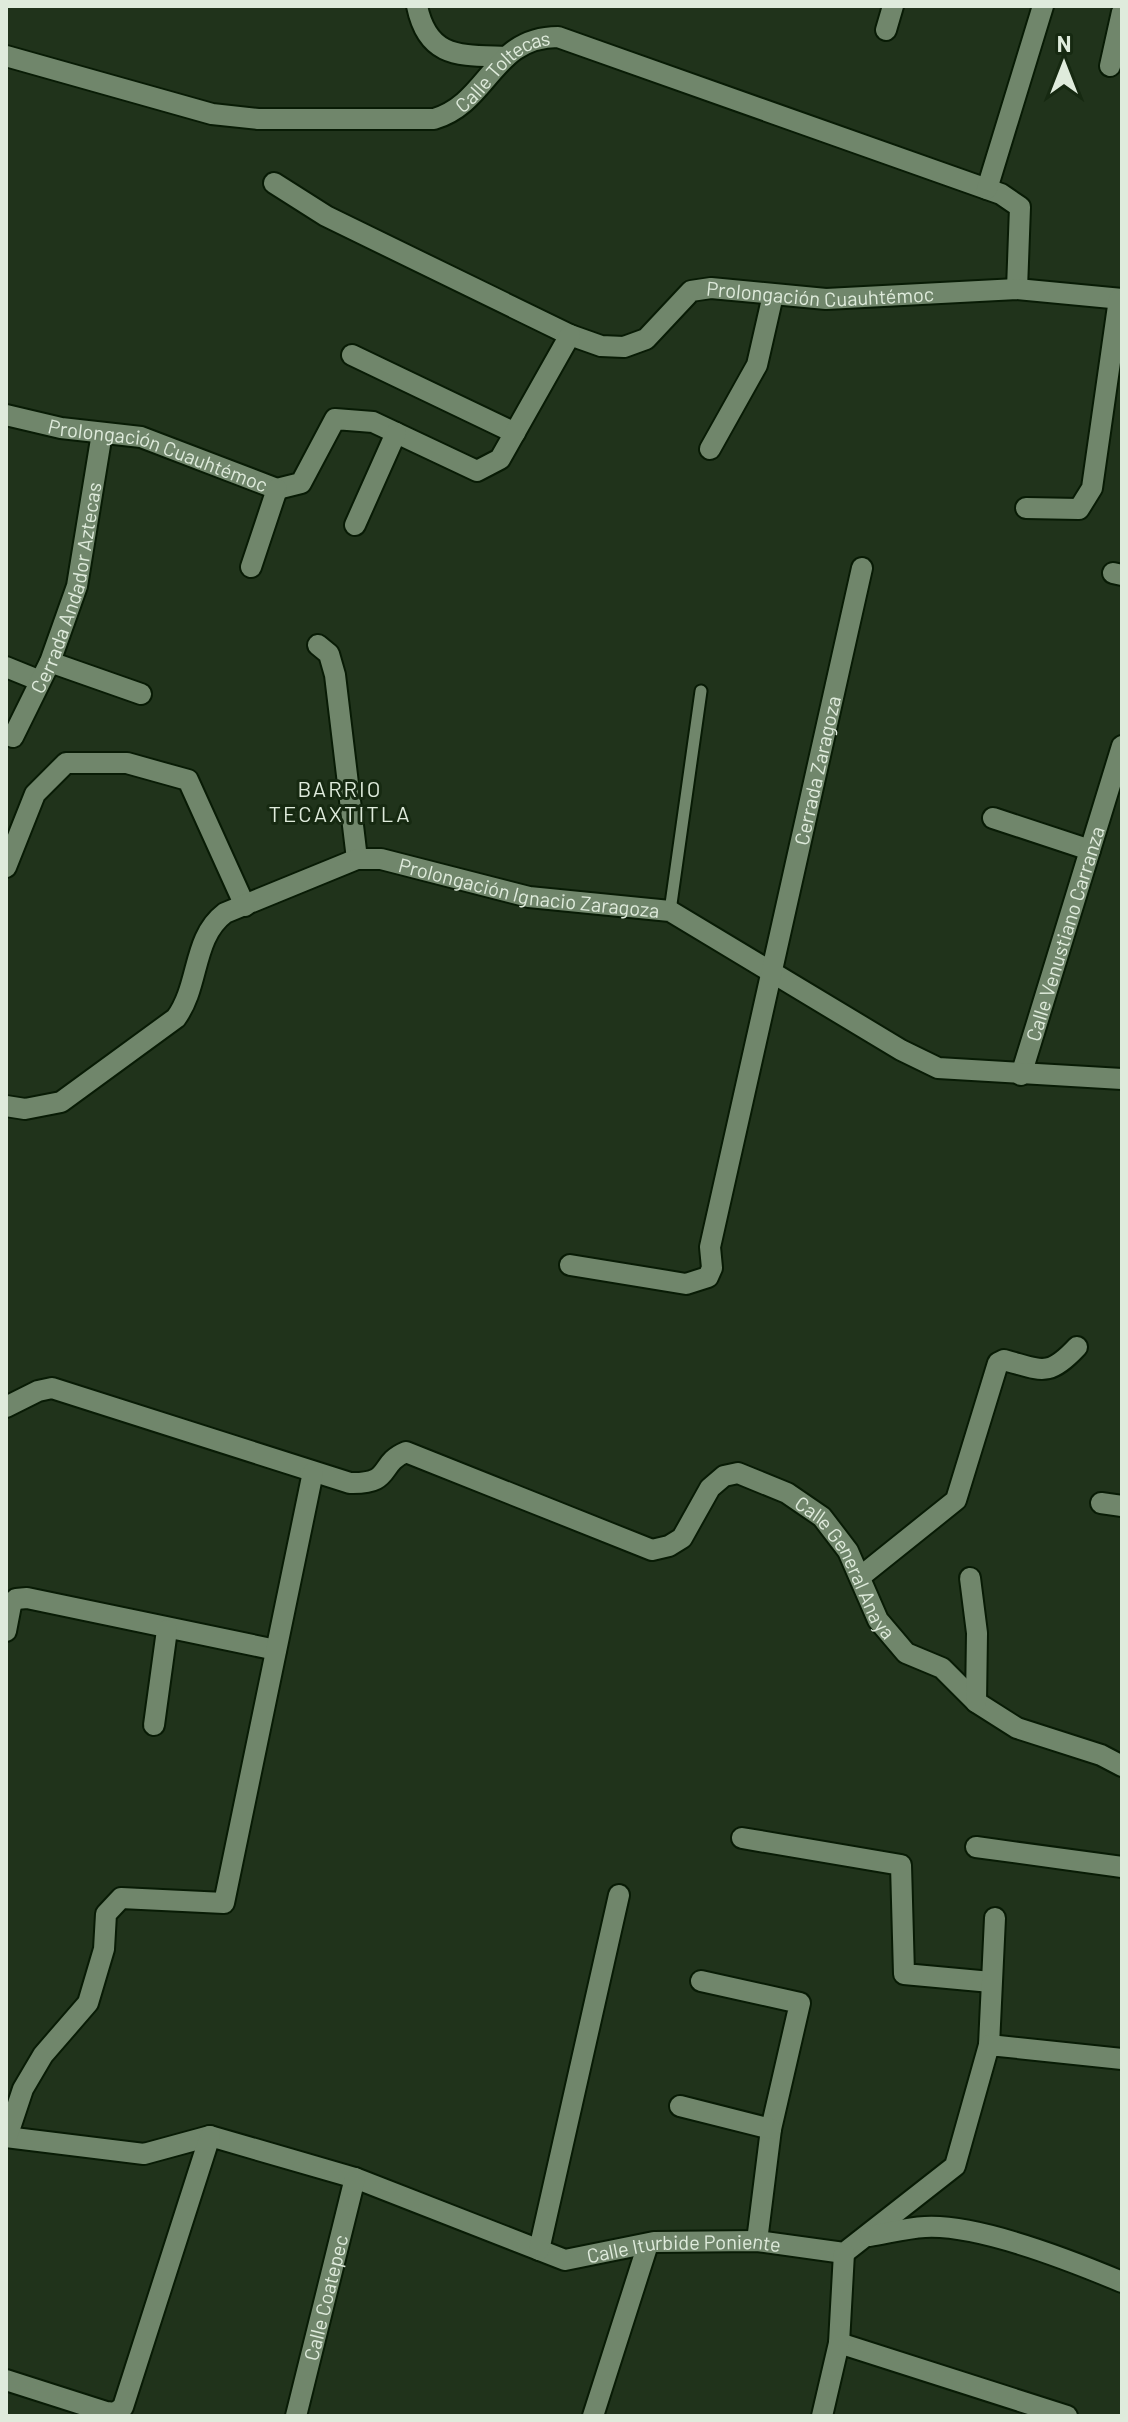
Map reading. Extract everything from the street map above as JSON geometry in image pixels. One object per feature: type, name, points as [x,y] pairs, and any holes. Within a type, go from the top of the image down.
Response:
[{"type":"street","points":[[417,6],[422,31],[439,46],[461,55],[506,57]]},
{"type":"street","points":[[886,30],[893,6]]},
{"type":"street","points":[[987,189],[1043,6]]},
{"type":"street","points":[[1110,66],[1122,12]]},
{"type":"street","name":"Calle Toltecas","points":[[6,56],[212,114],[434,119],[455,113],[521,43],[539,37],[558,37],[987,189],[1020,207],[1017,289]]},
{"type":"street","points":[[274,183],[326,216],[570,335]]},
{"type":"street","name":"Prolongación Cuauhtémoc","points":[[6,415],[61,428],[141,437],[277,489],[301,483],[335,419],[373,422],[477,471],[500,459],[570,335],[601,346],[624,347],[646,339],[691,291],[711,288],[773,295],[865,298],[1017,289],[1120,299]]},
{"type":"street","points":[[710,449],[757,365],[773,295]]},
{"type":"street","points":[[1026,508],[1079,509],[1092,488],[1120,299]]},
{"type":"street","points":[[352,355],[515,433]]},
{"type":"street","name":"Cerrada Andador Aztecas","points":[[13,737],[38,680],[50,662],[77,586],[102,433]]},
{"type":"street","points":[[355,525],[396,433]]},
{"type":"street","points":[[251,567],[277,489]]},
{"type":"street","name":"Cerrada Zaragoza","points":[[570,1265],[698,1283],[708,1277],[712,1268],[710,1247],[862,568]]},
{"type":"street","points":[[318,645],[329,654],[335,675],[357,859]]},
{"type":"street","points":[[50,662],[141,694]]},
{"type":"street","points":[[6,667],[38,680]]},
{"type":"street","name":"Calle Venustiano Carranza","points":[[1021,1075],[1122,746]]},
{"type":"street","points":[[6,867],[35,794],[66,763],[127,763],[188,780],[245,906]]},
{"type":"street","points":[[993,818],[1090,850]]},
{"type":"street","name":"Prolongación Ignacio Zaragoza","points":[[6,1106],[42,1108],[61,1102],[176,1018],[188,1001],[202,942],[210,924],[357,859],[381,859],[529,897],[670,911],[901,1050],[938,1068],[1122,1079]]},
{"type":"street","points":[[860,1577],[956,1500],[998,1363],[1004,1360],[1046,1371],[1059,1366],[1077,1347]]},
{"type":"street","points":[[6,1407],[38,1391],[52,1388],[313,1472],[224,1903],[121,1898],[113,1906],[106,1914],[104,1949],[88,2003],[43,2055],[23,2089],[7,2137],[144,2154],[210,2136]]},
{"type":"street","name":"Calle General Anaya","points":[[313,1472],[350,1483],[372,1483],[386,1473],[396,1456],[406,1452],[652,1550],[669,1546],[682,1538],[710,1488],[724,1476],[738,1473],[755,1478],[787,1493],[822,1517],[848,1551],[878,1620],[892,1641],[906,1653],[942,1668],[976,1702],[1017,1728],[1101,1755],[1122,1766]]},
{"type":"street","points":[[1101,1503],[1122,1506]]},
{"type":"street","points":[[970,1578],[977,1633],[976,1702]]},
{"type":"street","points":[[6,1631],[11,1605],[16,1599],[27,1598],[167,1630],[276,1650]]},
{"type":"street","points":[[154,1725],[167,1630]]},
{"type":"street","points":[[742,1838],[901,1865],[904,1974],[991,1982]]},
{"type":"street","points":[[976,1847],[1122,1867]]},
{"type":"street","points":[[539,2250],[619,1895]]},
{"type":"street","points":[[822,2416],[839,2343],[844,2253],[955,2166],[989,2045],[995,1918]]},
{"type":"street","points":[[701,1981],[800,2003],[771,2129],[757,2241]]},
{"type":"street","points":[[989,2045],[1122,2059]]},
{"type":"street","points":[[680,2106],[771,2129]]},
{"type":"street","points":[[6,2380],[106,2412],[115,2413],[123,2407],[210,2136]]},
{"type":"street","name":"Calle Iturbide Poniente","points":[[210,2136],[355,2178],[565,2260],[648,2244],[757,2241],[844,2253]]},
{"type":"street","name":"Calle Coatepec","points":[[296,2416],[355,2178]]},
{"type":"street","points":[[869,2236],[926,2227],[955,2230],[1079,2264],[1122,2282]]},
{"type":"street","points":[[593,2416],[648,2244]]},
{"type":"street","points":[[839,2343],[1067,2416]]},
{"type":"lane","points":[[670,911],[701,691]]},
{"type":"district","name":"BARRIO TECAXTITLA","points":[[340,800]]}]
